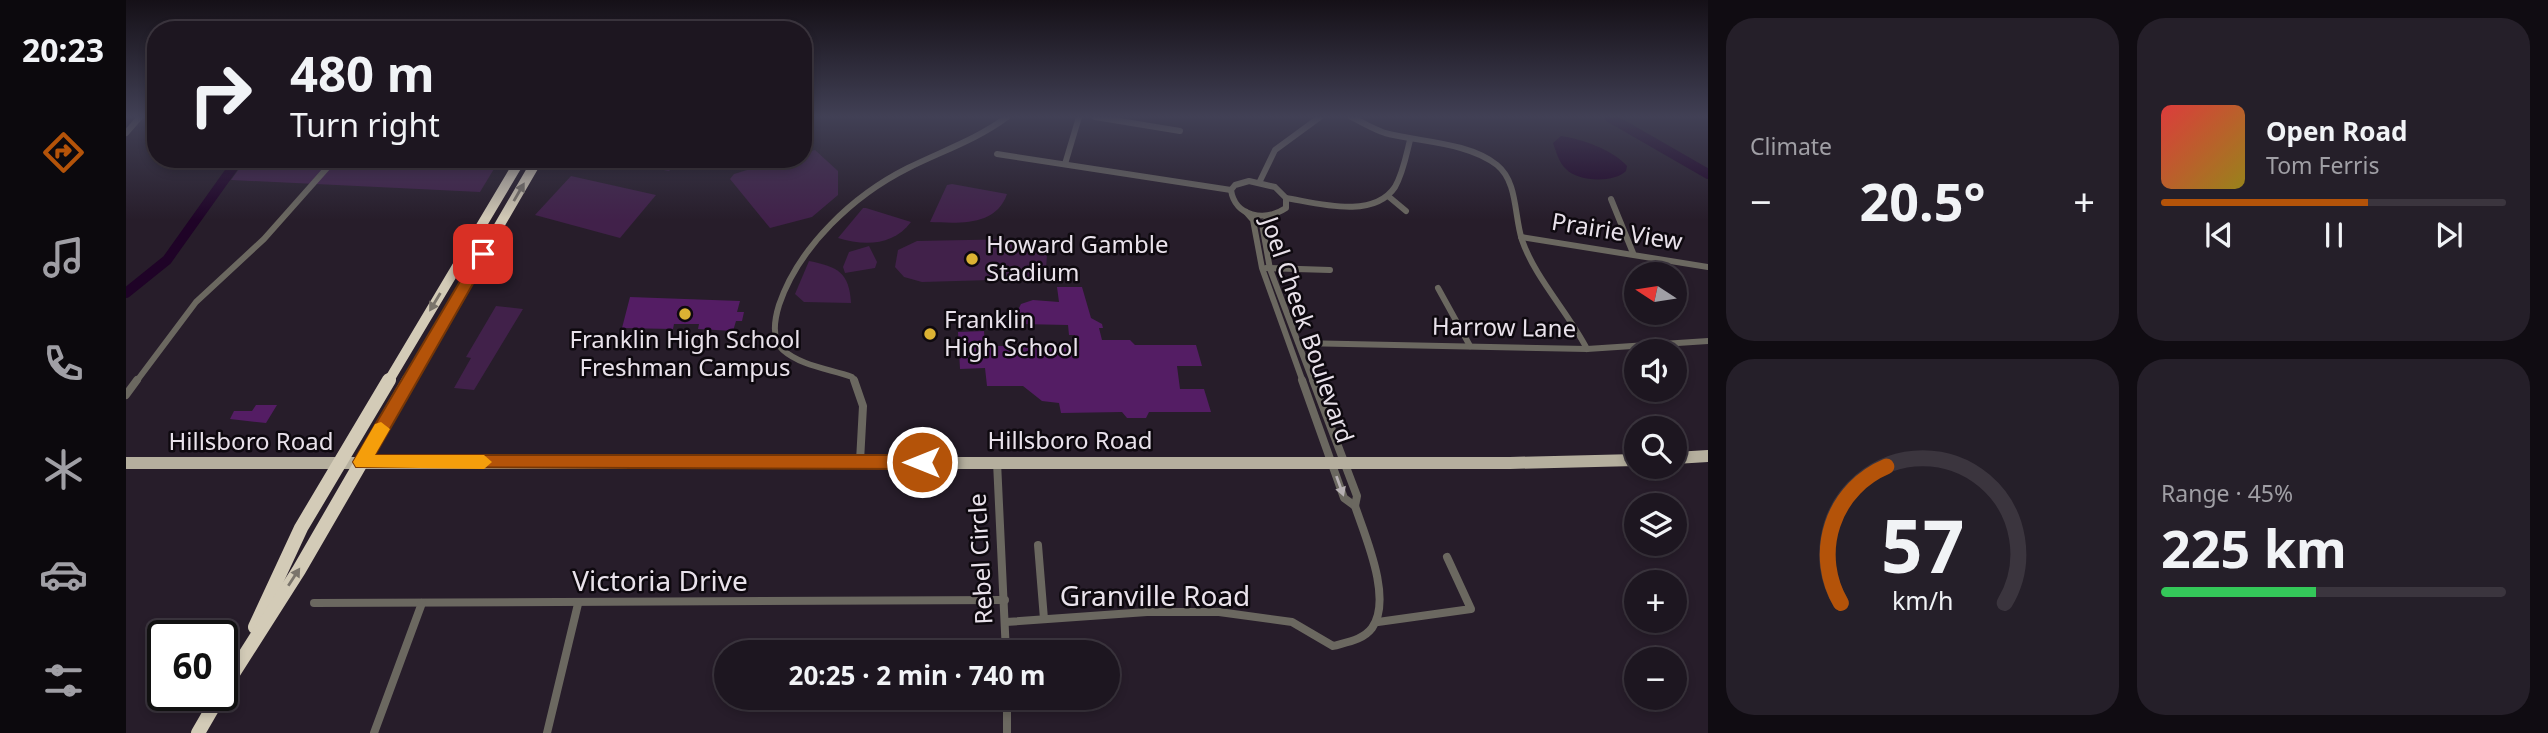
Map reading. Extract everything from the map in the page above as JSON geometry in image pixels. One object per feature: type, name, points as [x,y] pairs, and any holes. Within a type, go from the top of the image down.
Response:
[{"type":"highway","points":[[243,654],[285,557],[516,168]]},
{"type":"highway","points":[[238,663],[299,570],[533,168]]},
{"type":"highway","points":[[198,733],[211,711]]},
{"type":"main road","points":[[1687,457],[1708,456]]},
{"type":"main road","name":"Hillsboro Road","points":[[126,463],[1510,463],[1624,460]]},
{"type":"street","points":[[860,461],[862,399],[859,384],[852,376],[793,357],[780,346],[775,334],[776,317],[785,285],[807,256],[868,192],[908,169],[949,151]]},
{"type":"street","points":[[1065,164],[1069,151]]},
{"type":"street","points":[[1259,181],[1267,157],[1273,151]]},
{"type":"street","points":[[997,154],[1231,190],[1242,182],[1259,181],[1275,187],[1286,198],[1336,207],[1370,203],[1388,196],[1401,174],[1407,151]]},
{"type":"street","points":[[1467,151],[1497,166],[1513,193],[1521,237],[1531,262],[1569,315],[1587,349]]},
{"type":"street","points":[[126,395],[196,302],[264,239],[327,168]]},
{"type":"street","name":"Joel Cheek Boulevard","points":[[1231,190],[1232,201],[1253,220],[1266,268],[1318,424],[1337,461]]},
{"type":"street","points":[[1388,196],[1406,211]]},
{"type":"street","points":[[1246,212],[1270,216],[1286,208],[1286,198]]},
{"type":"street","points":[[1611,199],[1633,253]]},
{"type":"street","name":"Joel Cheek Boulevard","points":[[1270,216],[1262,224],[1266,268],[1299,343],[1328,422],[1337,461]]},
{"type":"street","name":"Prairie View","points":[[1521,237],[1708,267]]},
{"type":"street","points":[[1266,268],[1330,270]]},
{"type":"street","points":[[1438,288],[1470,346]]},
{"type":"street","name":"Harrow Lane","points":[[1299,343],[1587,349],[1708,341]]},
{"type":"street","points":[[1318,424],[1328,422]]},
{"type":"street","points":[[1337,461],[1344,498],[1355,506]]},
{"type":"street","points":[[1337,461],[1357,496],[1355,506],[1381,599],[1378,622]]},
{"type":"street","name":"Rebel Circle","points":[[997,463],[1006,640]]},
{"type":"street","name":"Granville Road","points":[[1038,545],[1044,619]]},
{"type":"street","name":"Granville Road","points":[[1006,622],[1175,612],[1251,617],[1289,621],[1334,646],[1368,634],[1378,622],[1471,609],[1447,557]]},
{"type":"street","name":"Victoria Drive","points":[[314,603],[578,604],[1006,600]]},
{"type":"street","points":[[374,733],[422,603]]},
{"type":"street","points":[[547,733],[578,604]]},
{"type":"street","points":[[1007,710],[1007,733]]},
{"type":"shaded area","points":[[812,151],[816,151],[838,171],[838,195],[812,217],[770,228],[730,179],[734,174],[754,168],[812,168]]},
{"type":"shaded area","points":[[1556,151],[1608,151],[1627,166],[1626,171],[1613,178],[1587,179],[1566,169]]},
{"type":"shaded area","points":[[240,168],[495,168],[480,192],[231,180]]},
{"type":"shaded area","points":[[571,176],[656,195],[620,238],[535,215]]},
{"type":"shaded area","points":[[947,185],[1007,194],[1002,205],[985,218],[963,222],[930,222]]},
{"type":"shaded area","points":[[863,208],[911,222],[896,236],[887,240],[868,243],[838,238]]},
{"type":"shaded area","name":"Howard Gamble Stadium","points":[[1019,239],[1034,243],[1047,254],[1046,270],[1028,279],[922,282],[904,277],[895,267],[898,250],[917,241]]},
{"type":"shaded area","points":[[869,246],[877,262],[875,268],[845,273],[843,267],[849,252]]},
{"type":"shaded area","points":[[809,261],[828,266],[840,273],[848,284],[851,303],[804,302],[795,294]]},
{"type":"shaded area","points":[[496,306],[523,309],[474,390],[454,388],[471,358],[466,357]]},
{"type":"building","name":"Franklin High School","points":[[1057,287],[1082,287],[1091,318],[1102,324],[1103,328],[1099,328],[1102,340],[1130,340],[1135,345],[1196,345],[1202,366],[1177,366],[1180,389],[1204,389],[1211,412],[1149,412],[1146,418],[1127,418],[1122,412],[1061,413],[1059,403],[1042,401],[1023,386],[987,386],[985,368],[960,369],[958,332],[984,331],[985,346],[1077,346],[1075,335],[1069,335],[1068,325],[1020,324],[1017,312],[1021,304],[1033,300],[1059,302]]},
{"type":"building","name":"Franklin High School Freshman Campus","points":[[630,297],[740,301],[737,312],[744,312],[742,321],[736,321],[733,331],[698,329],[699,324],[674,324],[673,329],[622,328]]},
{"type":"building","points":[[256,405],[277,405],[266,423],[230,419],[234,411],[252,411]]},
{"type":"waterway","points":[[1668,151],[1708,174]]},
{"type":"waterway","points":[[126,293],[167,260],[233,168]]},
{"type":"slow traffic","points":[[381,429],[362,462],[484,462]]},
{"type":"place","name":"Howard Gamble Stadium","points":[[972,259]]},
{"type":"place","name":"Franklin High School Freshman Campus","points":[[685,314]]},
{"type":"place","name":"Franklin High School","points":[[930,334]]},
{"type":"route","points":[[483,254],[362,462],[922,462]]}]
